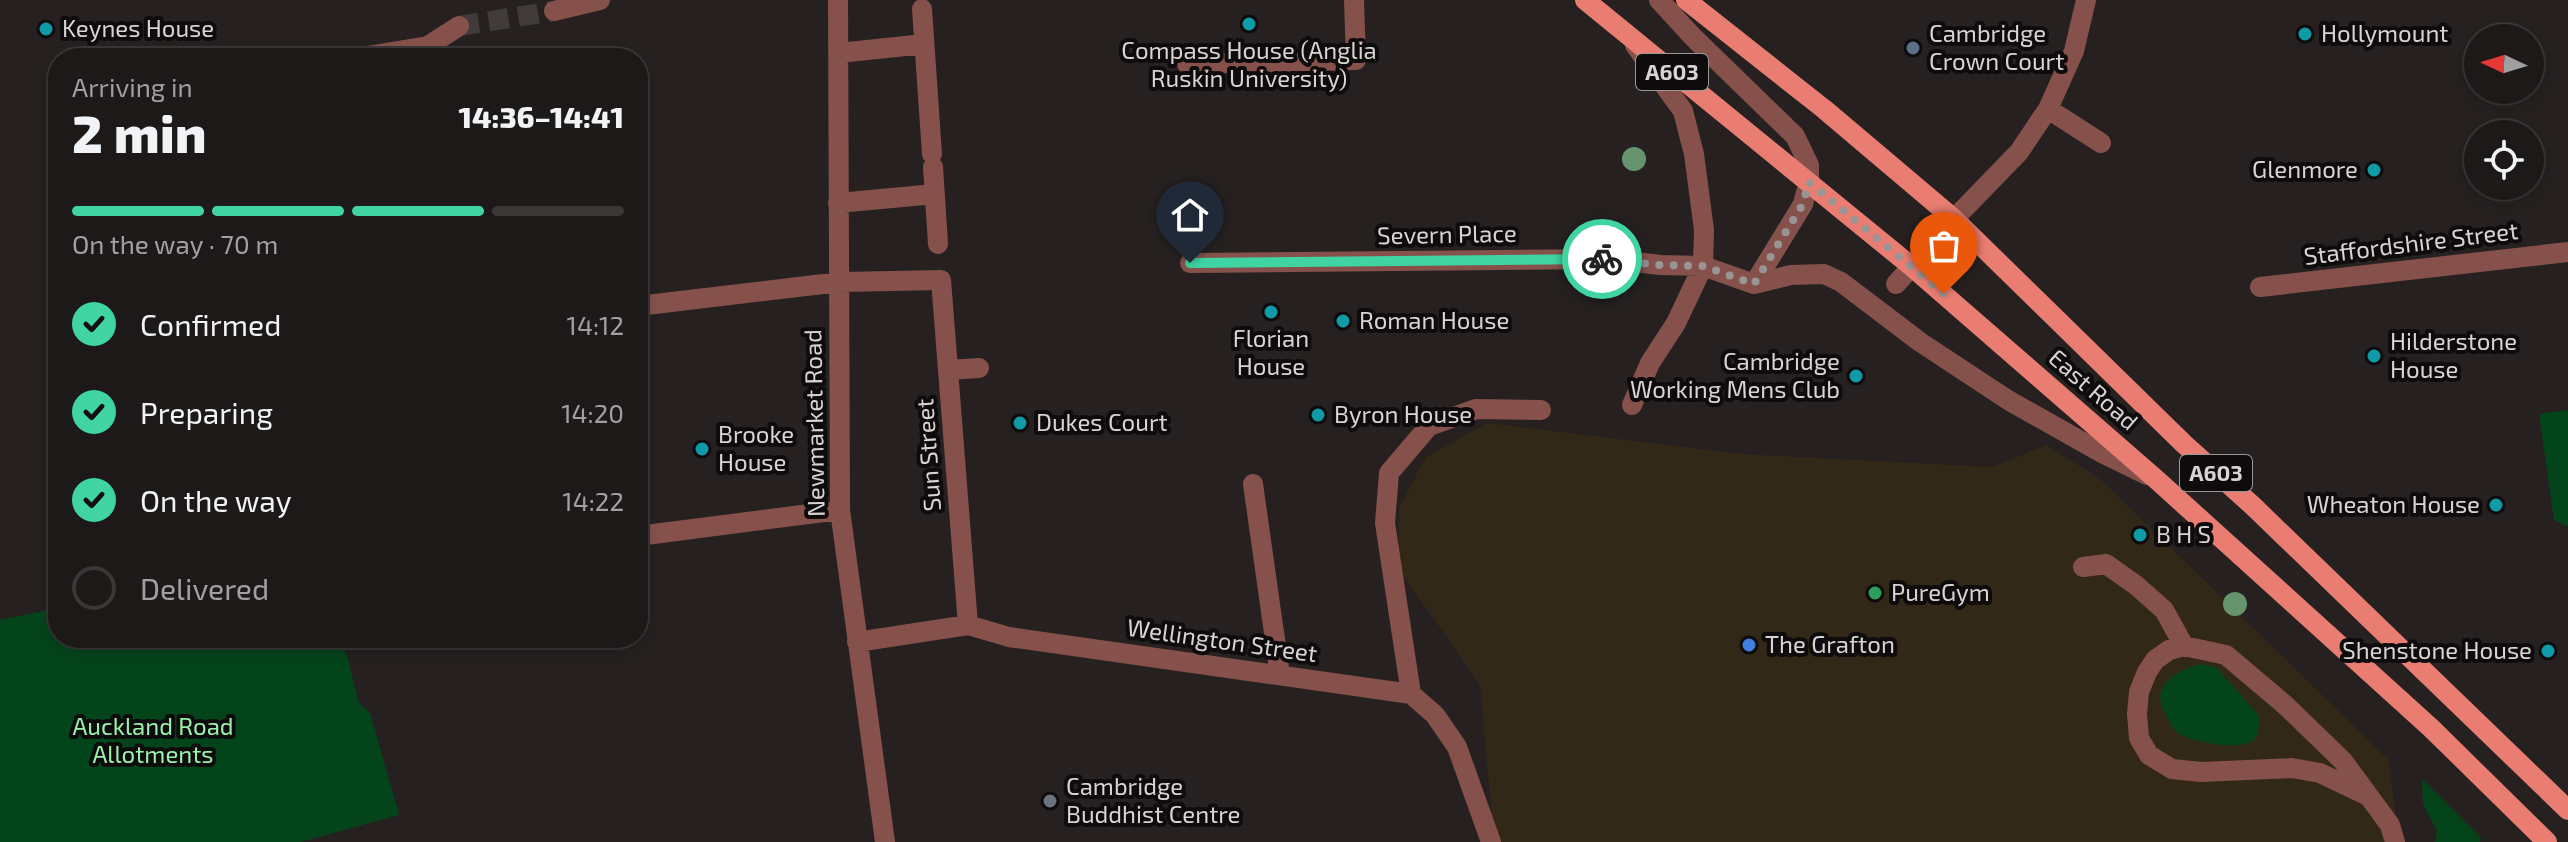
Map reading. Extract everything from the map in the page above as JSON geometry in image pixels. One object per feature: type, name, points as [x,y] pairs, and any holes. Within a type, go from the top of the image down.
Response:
[{"type":"main road","name":"East Road","points":[[1585,0],[1911,266],[2157,480],[2431,728],[2547,842]]},
{"type":"main road","name":"East Road","points":[[1686,0],[1824,109],[1954,219],[2184,444],[2253,506],[2568,810]]},
{"type":"street","points":[[554,11],[600,0]]},
{"type":"street","name":"Newmarket Road","points":[[838,0],[840,510],[885,842]]},
{"type":"street","points":[[1187,64],[1356,60],[1354,0]]},
{"type":"street","points":[[1659,0],[1795,136],[1809,165],[1809,182],[1803,204],[1754,284]]},
{"type":"street","points":[[1896,284],[2019,152],[2048,109],[2074,51],[2086,0]]},
{"type":"street","points":[[922,9],[938,244]]},
{"type":"street","points":[[416,48],[428,46],[459,26]]},
{"type":"street","points":[[1632,405],[1650,363],[1676,323],[1703,266],[1704,230],[1689,131],[1683,111],[1633,42]]},
{"type":"street","points":[[839,53],[924,44]]},
{"type":"street","points":[[2048,109],[2101,143]]},
{"type":"street","points":[[838,203],[935,194]]},
{"type":"street","name":"Staffordshire Street","points":[[2260,287],[2568,252]]},
{"type":"street","name":"Severn Place","points":[[1190,263],[1612,259],[1703,266],[1754,284]]},
{"type":"street","points":[[1754,284],[1791,275],[1813,274],[1824,274],[1841,282],[1920,342],[2008,400],[2157,480]]},
{"type":"street","name":"Sun Street","points":[[840,282],[941,280],[968,625]]},
{"type":"street","points":[[648,305],[840,282]]},
{"type":"street","points":[[948,370],[979,368]]},
{"type":"street","points":[[1491,842],[1457,747],[1435,715],[1411,694],[1385,523],[1389,473],[1429,426],[1476,409],[1541,410]]},
{"type":"street","points":[[1253,484],[1280,675]]},
{"type":"street","points":[[648,535],[840,510]]},
{"type":"street","points":[[2083,567],[2106,564],[2137,586],[2164,610],[2184,646]]},
{"type":"street","name":"Wellington Street","points":[[857,642],[968,625],[1009,637],[1411,694]]},
{"type":"street","points":[[2366,795],[2320,773],[2292,768],[2201,772],[2172,769],[2149,755],[2139,738],[2137,714],[2139,692],[2155,660],[2169,650],[2184,646],[2226,655],[2240,665],[2343,761],[2390,825],[2395,842]]},
{"type":"shaded area","name":"The Grafton","points":[[1487,423],[1741,454],[1992,467],[2047,445],[2101,480],[2389,760],[2399,842],[1494,842],[1480,685],[1398,568],[1399,508],[1426,457]]},
{"type":"green space","points":[[2568,410],[2568,527],[2554,520],[2539,414]]},
{"type":"green space","name":"Auckland Road Allotments","points":[[48,610],[48,648],[345,648],[359,703],[370,713],[399,815],[301,842],[0,842],[0,620]]},
{"type":"green space","points":[[2200,664],[2216,667],[2260,717],[2257,736],[2252,741],[2233,745],[2198,741],[2181,735],[2172,726],[2161,705],[2163,688],[2174,676]]},
{"type":"green space","points":[[2422,779],[2481,838],[2480,842],[2435,842],[2437,831],[2423,804]]},
{"type":"tunnel","points":[[459,26],[554,11]]},
{"type":"way so far","points":[[1602,259],[1703,266],[1754,284],[1803,204],[1809,182],[1944,294]]},
{"type":"place","name":"Compass House (Anglia Ruskin University)","points":[[1249,24]]},
{"type":"place","name":"Keynes House","points":[[46,29]]},
{"type":"place","name":"Hollymount","points":[[2305,34]]},
{"type":"place","name":"Cambridge Crown Court","points":[[1913,48]]},
{"type":"place","name":"Glenmore","points":[[2374,170]]},
{"type":"place","name":"Florian House","points":[[1271,312]]},
{"type":"place","name":"Roman House","points":[[1343,321]]},
{"type":"place","name":"Hilderstone House","points":[[2374,356]]},
{"type":"place","name":"Cambridge Working Mens Club","points":[[1856,376]]},
{"type":"place","name":"Byron House","points":[[1318,415]]},
{"type":"place","name":"Dukes Court","points":[[1020,423]]},
{"type":"place","name":"Brooke House","points":[[702,449]]},
{"type":"place","name":"Wheaton House","points":[[2496,505]]},
{"type":"place","name":"B H S","points":[[2140,535]]},
{"type":"place","name":"PureGym","points":[[1875,593]]},
{"type":"place","name":"The Grafton","points":[[1749,645]]},
{"type":"place","name":"Shenstone House","points":[[2548,651]]},
{"type":"place","name":"Cambridge Buddhist Centre","points":[[1050,801]]},
{"type":"route","points":[[1190,263],[1602,259]]}]
